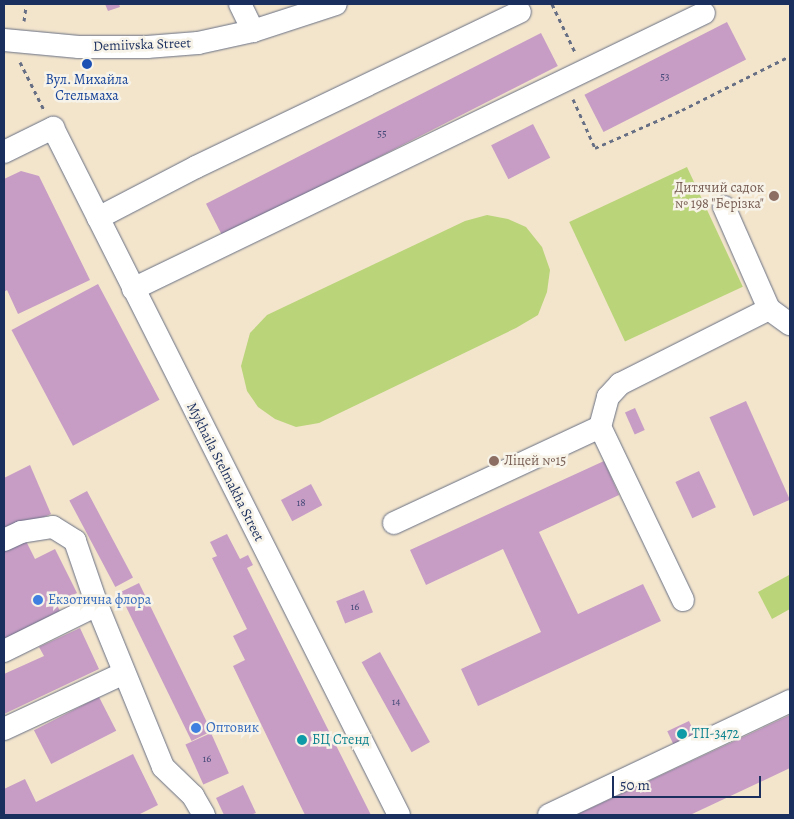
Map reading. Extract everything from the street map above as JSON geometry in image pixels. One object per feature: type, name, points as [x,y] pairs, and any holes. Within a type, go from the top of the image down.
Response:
[{"type":"street","points":[[240,4],[253,31]]},
{"type":"street","name":"Demiivska Street","points":[[4,40],[79,47],[147,47],[198,43],[253,31],[336,4]]},
{"type":"street","points":[[98,218],[196,167],[520,12]]},
{"type":"street","points":[[133,289],[704,12]]},
{"type":"street","points":[[4,152],[53,128]]},
{"type":"street","name":"Mykhaila Stelmakha Street","points":[[53,128],[399,815]]},
{"type":"street","points":[[724,207],[769,309],[790,324]]},
{"type":"street","points":[[683,600],[600,427],[608,397],[620,384],[769,309]]},
{"type":"street","points":[[394,523],[600,427]]},
{"type":"street","points":[[4,540],[21,532],[53,527],[76,542],[96,604],[163,767],[193,796],[204,815]]},
{"type":"street","points":[[4,651],[96,604]]},
{"type":"street","points":[[4,729],[124,673]]},
{"type":"street","points":[[549,815],[790,701]]},
{"type":"path","points":[[552,4],[595,148],[682,110],[790,56]]},
{"type":"path","points":[[20,64],[53,128]]},
{"type":"green space","points":[[687,167],[743,287],[625,342],[569,222]]},
{"type":"green space","points":[[487,215],[508,219],[526,227],[542,247],[550,270],[547,292],[538,315],[516,328],[319,423],[296,427],[275,419],[258,407],[247,391],[241,366],[250,333],[267,315],[465,221]]},
{"type":"green space","points":[[789,575],[790,609],[772,619],[758,592]]},
{"type":"building","points":[[105,4],[119,4],[120,7],[108,11]]},
{"type":"building","points":[[727,22],[746,59],[604,132],[584,95]]},
{"type":"building","points":[[541,33],[558,66],[223,237],[206,204]]},
{"type":"building","points":[[533,124],[550,158],[508,179],[491,145]]},
{"type":"building","points":[[21,171],[39,176],[90,280],[18,314],[7,290],[4,292],[4,179]]},
{"type":"building","points":[[98,284],[160,400],[73,446],[11,330]]},
{"type":"building","points":[[746,401],[790,500],[753,516],[709,417]]},
{"type":"building","points":[[635,408],[645,430],[635,434],[625,412]]},
{"type":"building","points":[[604,461],[619,495],[539,532],[578,614],[643,584],[661,621],[478,706],[461,669],[541,632],[503,549],[426,585],[410,550]]},
{"type":"building","points":[[30,465],[51,514],[4,534],[4,478]]},
{"type":"building","points":[[699,471],[716,507],[692,518],[675,482]]},
{"type":"building","points":[[311,484],[322,505],[292,521],[281,500]]},
{"type":"building","points":[[87,491],[133,578],[115,587],[69,500]]},
{"type":"building","name":"БЦ Стенд","points":[[227,534],[240,559],[248,555],[253,565],[247,568],[371,815],[305,815],[233,666],[245,660],[233,636],[247,629],[212,558],[217,556],[210,542]]},
{"type":"building","points":[[25,539],[35,559],[55,549],[77,593],[56,603],[60,611],[4,639],[4,550]]},
{"type":"building","points":[[139,583],[211,731],[192,741],[119,593]]},
{"type":"building","points":[[364,590],[373,612],[345,623],[336,601]]},
{"type":"building","points":[[80,628],[99,669],[4,714],[4,674],[44,656],[39,647]]},
{"type":"building","points":[[380,652],[430,742],[412,752],[362,662]]},
{"type":"building","points":[[99,697],[116,731],[51,764],[34,730]]},
{"type":"building","points":[[790,715],[790,768],[690,815],[576,815]]},
{"type":"building","name":"ТП-3472","points":[[689,721],[697,738],[675,748],[667,731]]},
{"type":"building","points":[[211,733],[229,773],[203,785],[185,744]]},
{"type":"building","points":[[133,754],[158,805],[138,815],[4,815],[4,789],[25,779],[36,802]]},
{"type":"building","points":[[243,785],[256,813],[250,815],[224,815],[216,798]]},
{"type":"place","name":"Вул. Михайла Стельмаха","points":[[87,64]]},
{"type":"place","name":"Дитячий садок № 198 \"Берізка\"","points":[[774,196]]},
{"type":"place","name":"Ліцей №15","points":[[494,461]]},
{"type":"place","name":"Екзотична флора","points":[[38,600]]},
{"type":"place","name":"Оптовик","points":[[196,728]]},
{"type":"place","name":"ТП-3472","points":[[682,734]]},
{"type":"place","name":"БЦ Стенд","points":[[302,740]]}]
